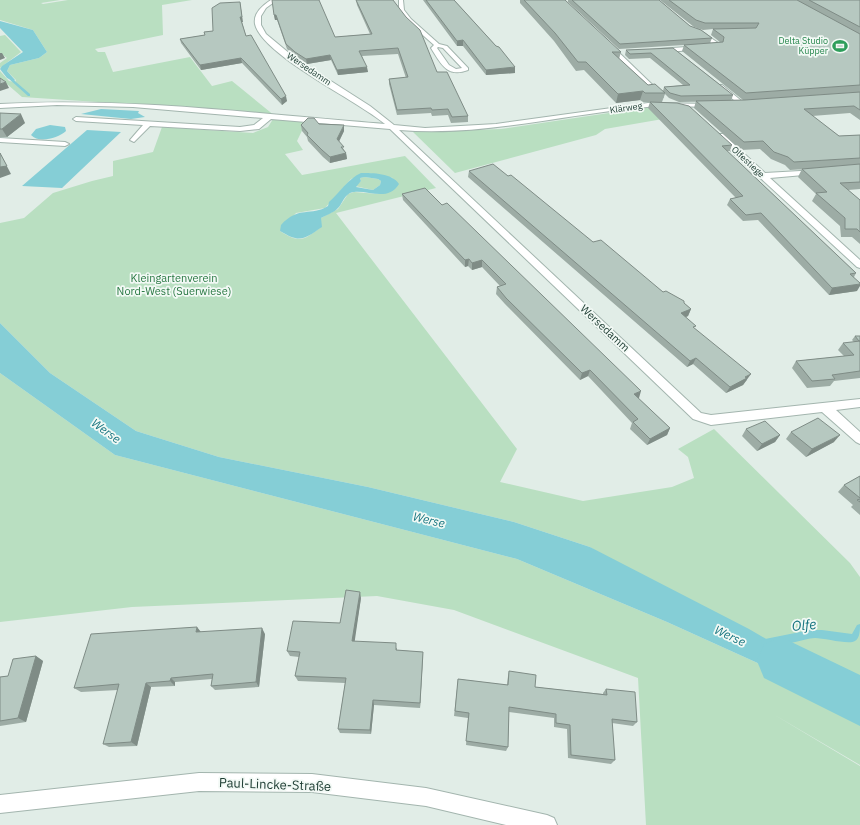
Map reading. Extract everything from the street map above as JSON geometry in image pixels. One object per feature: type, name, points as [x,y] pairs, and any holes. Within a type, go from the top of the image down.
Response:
[{"type":"street","name":"Wersedamm","points":[[275,0],[261,10],[257,18],[258,26],[271,43],[302,66],[378,116],[392,128],[697,416],[711,420],[860,403]]},
{"type":"street","points":[[401,0],[401,10],[409,20],[437,45],[445,47],[466,69],[454,72],[447,69],[434,48],[437,45]]},
{"type":"street","points":[[653,51],[718,46],[702,33],[691,29]]},
{"type":"street","points":[[702,33],[710,33]]},
{"type":"street","points":[[600,38],[666,100],[690,109],[696,114]]},
{"type":"street","points":[[674,50],[684,58]]},
{"type":"street","points":[[616,53],[624,53]]},
{"type":"street","points":[[714,81],[746,103],[729,104]]},
{"type":"street","points":[[0,106],[57,103],[118,104],[364,124],[392,128]]},
{"type":"street","name":"Klärweg","points":[[392,128],[425,130],[496,126],[648,105],[716,104]]},
{"type":"street","points":[[2,116],[12,106]]},
{"type":"street","points":[[76,119],[240,129],[256,127],[272,117]]},
{"type":"street","points":[[134,140],[148,124]]},
{"type":"street","name":"Olfestiege","points":[[713,130],[860,265]]},
{"type":"street","points":[[0,140],[65,144]]},
{"type":"street","points":[[763,176],[823,171]]},
{"type":"street","points":[[824,407],[860,439]]},
{"type":"street","name":"Paul-Lincke-Straße","points":[[0,804],[199,782],[312,783],[426,797],[547,825]]},
{"type":"green space","points":[[0,0],[60,0],[41,3],[43,4],[68,0],[192,0],[162,5],[163,35],[95,49],[98,52],[105,52],[113,72],[190,57],[212,86],[232,81],[275,116],[250,112],[22,97],[0,78],[0,71],[9,81],[15,82],[16,80],[7,71],[10,65],[39,58],[47,52],[33,30],[0,20]]},
{"type":"green space","points":[[5,35],[21,52],[0,68],[0,63],[7,58],[0,53],[0,36]]},
{"type":"green space","points":[[649,107],[686,115],[605,129],[596,135],[455,173],[413,132],[501,129]]},
{"type":"green space","name":"Kleingartenverein Nord-West (Suerwiese)","points":[[275,116],[308,118],[297,141],[303,150],[285,154],[302,175],[405,156],[436,188],[336,213],[517,449],[500,482],[583,501],[672,487],[694,478],[688,457],[678,449],[714,429],[850,563],[860,577],[860,765],[773,714],[860,766],[860,825],[646,825],[638,678],[454,610],[377,596],[132,607],[0,622],[0,373],[115,455],[517,559],[667,622],[762,665],[590,547],[514,522],[368,487],[219,457],[136,431],[50,373],[0,323],[0,223],[24,218],[53,193],[113,176],[113,161],[153,152],[162,127],[253,133],[268,127]],"holes":[[[367,173],[393,178],[378,194],[354,192],[348,194],[338,209],[321,218],[321,227],[302,239],[292,238],[280,231],[296,213],[325,208],[351,179]]]},
{"type":"green space","points":[[365,177],[378,179],[381,181],[380,185],[373,190],[355,186],[361,181],[360,178]]},
{"type":"water","points":[[0,21],[33,30],[47,52],[39,58],[10,65],[7,71],[15,80],[14,81],[7,78],[0,69],[2,66],[23,52],[0,28]]},
{"type":"water","points":[[101,109],[139,111],[138,113],[145,117],[131,119],[81,114]]},
{"type":"water","points":[[50,125],[65,127],[66,131],[54,138],[43,140],[34,138],[31,135],[36,129]]},
{"type":"water","points":[[87,130],[121,132],[62,188],[22,186]]},
{"type":"water","points":[[361,173],[382,174],[396,180],[399,184],[389,193],[384,194],[354,192],[348,194],[339,207],[321,218],[322,227],[306,237],[292,237],[280,231],[281,225],[294,215],[316,211],[328,206],[329,202],[348,182]],"holes":[[[365,177],[378,179],[381,181],[380,185],[373,190],[356,187],[361,181],[360,178]]]},
{"type":"water","points":[[0,323],[50,373],[136,431],[219,457],[368,487],[514,522],[590,547],[749,629],[773,643],[824,682],[762,665],[667,622],[517,559],[115,455],[0,373]]},
{"type":"building","points":[[272,0],[319,0],[335,37],[372,34],[356,0],[393,0],[406,17],[420,30],[437,72],[447,72],[468,116],[452,117],[448,109],[432,110],[431,108],[397,110],[389,79],[408,77],[398,48],[359,51],[367,67],[337,70],[330,55],[306,59],[286,44],[276,15],[274,15]]},
{"type":"building","points":[[426,0],[454,0],[496,46],[499,47],[515,67],[486,70],[463,40],[457,41]]},
{"type":"building","points":[[524,0],[565,0],[621,52],[612,52],[648,85],[655,84],[665,93],[645,93],[643,91],[618,94],[586,62],[578,62],[555,33]]},
{"type":"building","points":[[572,0],[659,0],[690,26],[701,30],[712,38],[620,44]]},
{"type":"building","points":[[669,0],[797,0],[860,34],[860,85],[746,93],[684,45],[723,42],[724,37],[713,29],[756,28],[759,23],[705,23],[696,20]]},
{"type":"building","points":[[809,0],[860,0],[860,27]]},
{"type":"building","points":[[240,2],[242,17],[240,17],[246,36],[251,35],[286,96],[281,99],[241,58],[200,65],[180,39],[205,35],[204,32],[213,31],[212,8],[220,3]]},
{"type":"building","points":[[673,48],[733,95],[681,96],[670,93],[664,87],[690,85],[651,53],[630,54],[626,50]]},
{"type":"building","points":[[0,78],[6,82],[0,84]]},
{"type":"building","points":[[860,92],[860,110],[854,106],[804,109],[839,136],[860,135],[860,158],[794,162],[788,157],[774,152],[763,141],[744,142],[696,101],[745,100]]},
{"type":"building","points":[[650,102],[677,103],[689,106],[732,145],[722,146],[856,273],[850,274],[860,284],[832,288],[761,213],[746,215],[730,199],[743,196]]},
{"type":"building","points":[[0,113],[21,114],[0,129]]},
{"type":"building","points":[[308,118],[314,118],[319,124],[344,125],[337,139],[344,147],[341,147],[346,153],[330,157],[322,150],[307,135],[308,133],[301,125]]},
{"type":"building","points":[[0,153],[7,166],[0,167]]},
{"type":"building","points":[[493,164],[508,176],[511,175],[593,242],[601,240],[663,292],[666,291],[684,301],[684,303],[691,309],[681,313],[696,326],[693,327],[751,374],[745,377],[747,378],[730,387],[696,358],[690,361],[469,171]]},
{"type":"building","points":[[860,164],[860,182],[840,183],[860,200],[860,232],[857,229],[845,229],[845,218],[816,193],[827,192],[802,169]]},
{"type":"building","points":[[425,188],[442,205],[447,203],[641,391],[634,394],[670,428],[650,439],[633,422],[638,419],[590,370],[582,373],[506,298],[497,287],[506,284],[482,260],[472,263],[469,259],[465,260],[402,194]]},
{"type":"building","points":[[855,336],[860,336],[860,341],[859,341]]},
{"type":"building","points":[[860,341],[860,371],[832,375],[835,379],[812,381],[796,361],[854,355],[843,343]]},
{"type":"building","points":[[818,418],[840,435],[812,449],[791,432]]},
{"type":"building","points":[[765,421],[780,435],[762,444],[746,429]]},
{"type":"building","points":[[860,476],[860,498],[844,485]]},
{"type":"building","points":[[346,590],[360,592],[352,641],[396,643],[396,650],[423,652],[420,703],[373,700],[370,730],[338,729],[346,678],[295,676],[300,652],[287,651],[293,621],[340,623]]},
{"type":"building","points":[[197,627],[196,632],[262,628],[256,682],[211,686],[213,674],[171,678],[170,681],[146,683],[131,742],[103,744],[119,684],[74,688],[91,634]]},
{"type":"building","points":[[36,656],[18,718],[0,721],[0,677],[8,676],[13,659]]},
{"type":"building","points":[[509,671],[536,675],[535,687],[607,695],[606,689],[635,692],[637,722],[612,719],[615,760],[571,755],[570,725],[556,723],[556,714],[509,707],[508,747],[466,741],[469,713],[455,711],[458,679],[508,685]]},
{"type":"waterway","points":[[9,77],[29,95]]},
{"type":"waterway","name":"Olfe","points":[[765,643],[810,634],[854,638],[860,628]]},
{"type":"waterway","name":"Werse","points":[[781,661],[860,701]]},
{"type":"place","name":"Delta Studio Küpper","points":[[840,46]]}]
